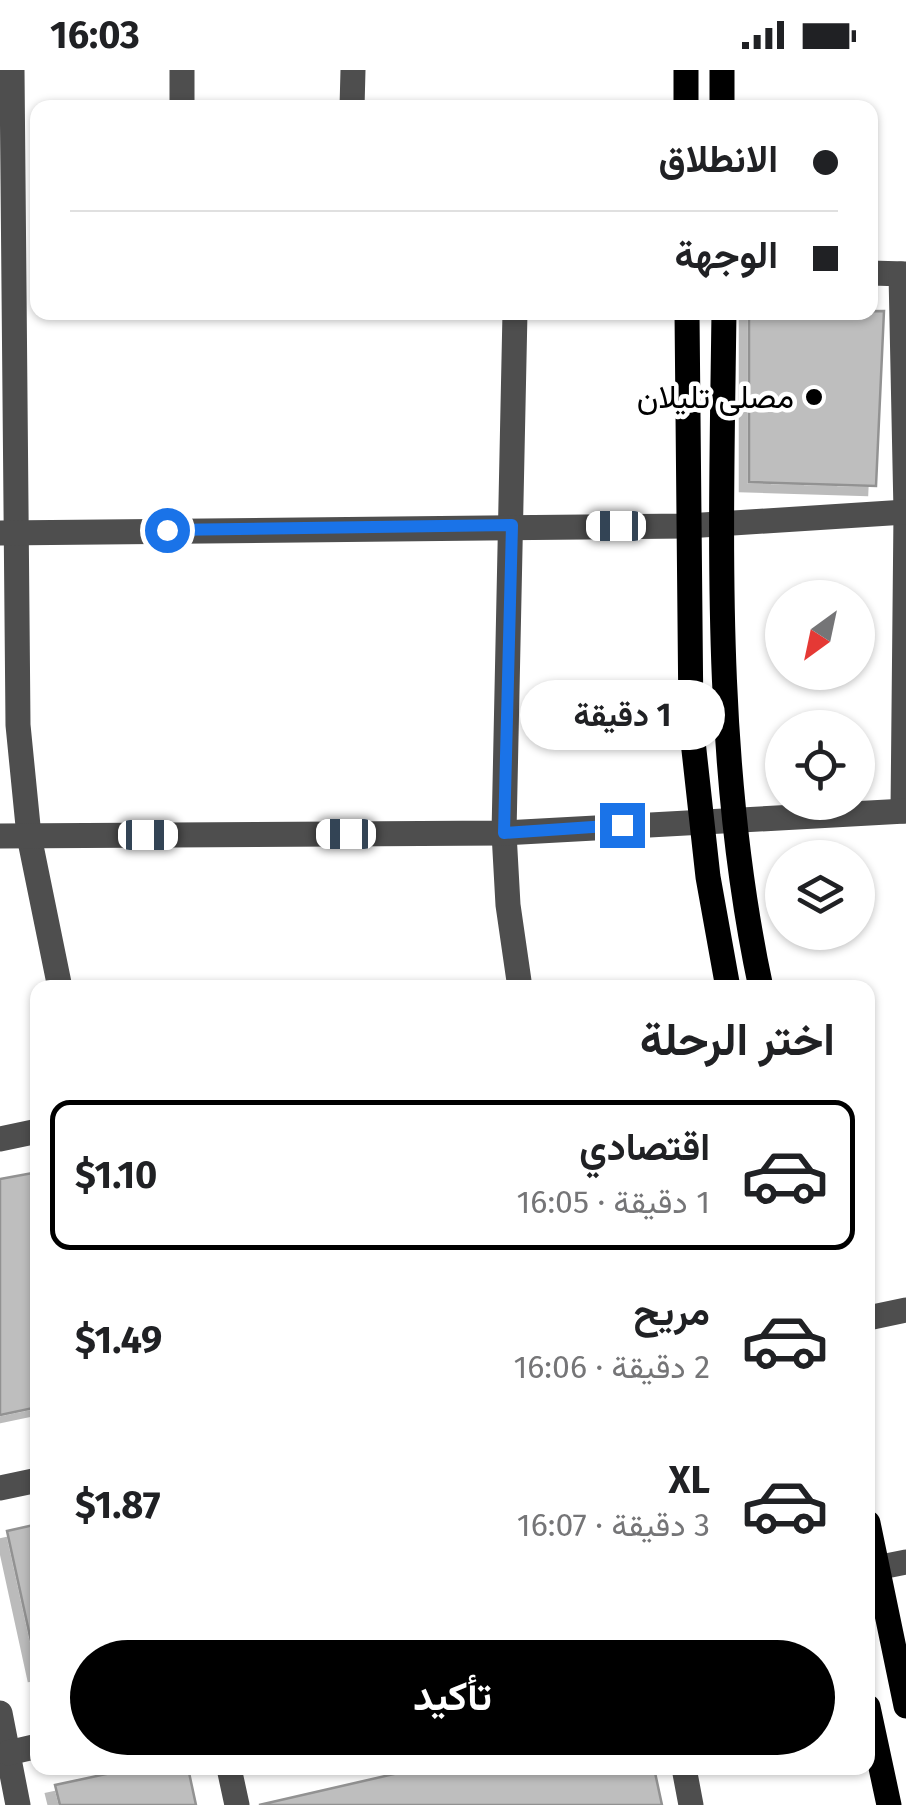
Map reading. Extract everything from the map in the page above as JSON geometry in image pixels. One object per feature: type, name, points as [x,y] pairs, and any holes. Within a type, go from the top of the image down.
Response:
[{"type":"main road","points":[[686,70],[686,100]]},
{"type":"main road","points":[[722,70],[722,100]]},
{"type":"main road","points":[[687,320],[691,723],[700,820],[727,980]]},
{"type":"main road","points":[[724,320],[721,611],[731,817],[759,980]]},
{"type":"main road","points":[[875,1562],[906,1706]]},
{"type":"main road","points":[[875,1738],[890,1805]]},
{"type":"street","points":[[12,70],[17,271],[7,533],[29,836],[58,980]]},
{"type":"street","points":[[182,70],[182,100]]},
{"type":"street","points":[[352,100],[353,70]]},
{"type":"street","points":[[0,836],[504,833],[731,817],[905,811],[903,274],[878,273]]},
{"type":"street","points":[[515,320],[504,833],[508,905],[519,980]]},
{"type":"street","points":[[7,533],[687,526],[724,520],[906,512]]},
{"type":"street","points":[[0,1139],[30,1132]]},
{"type":"street","points":[[875,1317],[906,1310]]},
{"type":"street","points":[[0,1488],[30,1482]]},
{"type":"street","points":[[876,1568],[906,1562]]},
{"type":"street","points":[[0,1714],[18,1805]]},
{"type":"street","points":[[8,1752],[30,1748]]},
{"type":"street","points":[[231,1775],[237,1805]]},
{"type":"street","points":[[685,1775],[691,1805]]},
{"type":"building","name":"مصلى تليلان","points":[[878,311],[884,311],[876,486],[749,482],[749,320],[878,320]]},
{"type":"building","points":[[30,1173],[30,1409],[0,1415],[0,1179]]},
{"type":"building","points":[[30,1526],[30,1636],[7,1531]]},
{"type":"building","points":[[101,1775],[190,1775],[196,1805],[60,1805],[55,1785]]},
{"type":"building","points":[[390,1775],[656,1775],[662,1805],[259,1805]]},
{"type":"place","name":"مصلى تليلان","points":[[814,397]]},
{"type":"route","points":[[167,530],[512,525],[504,833],[622,825]]}]
